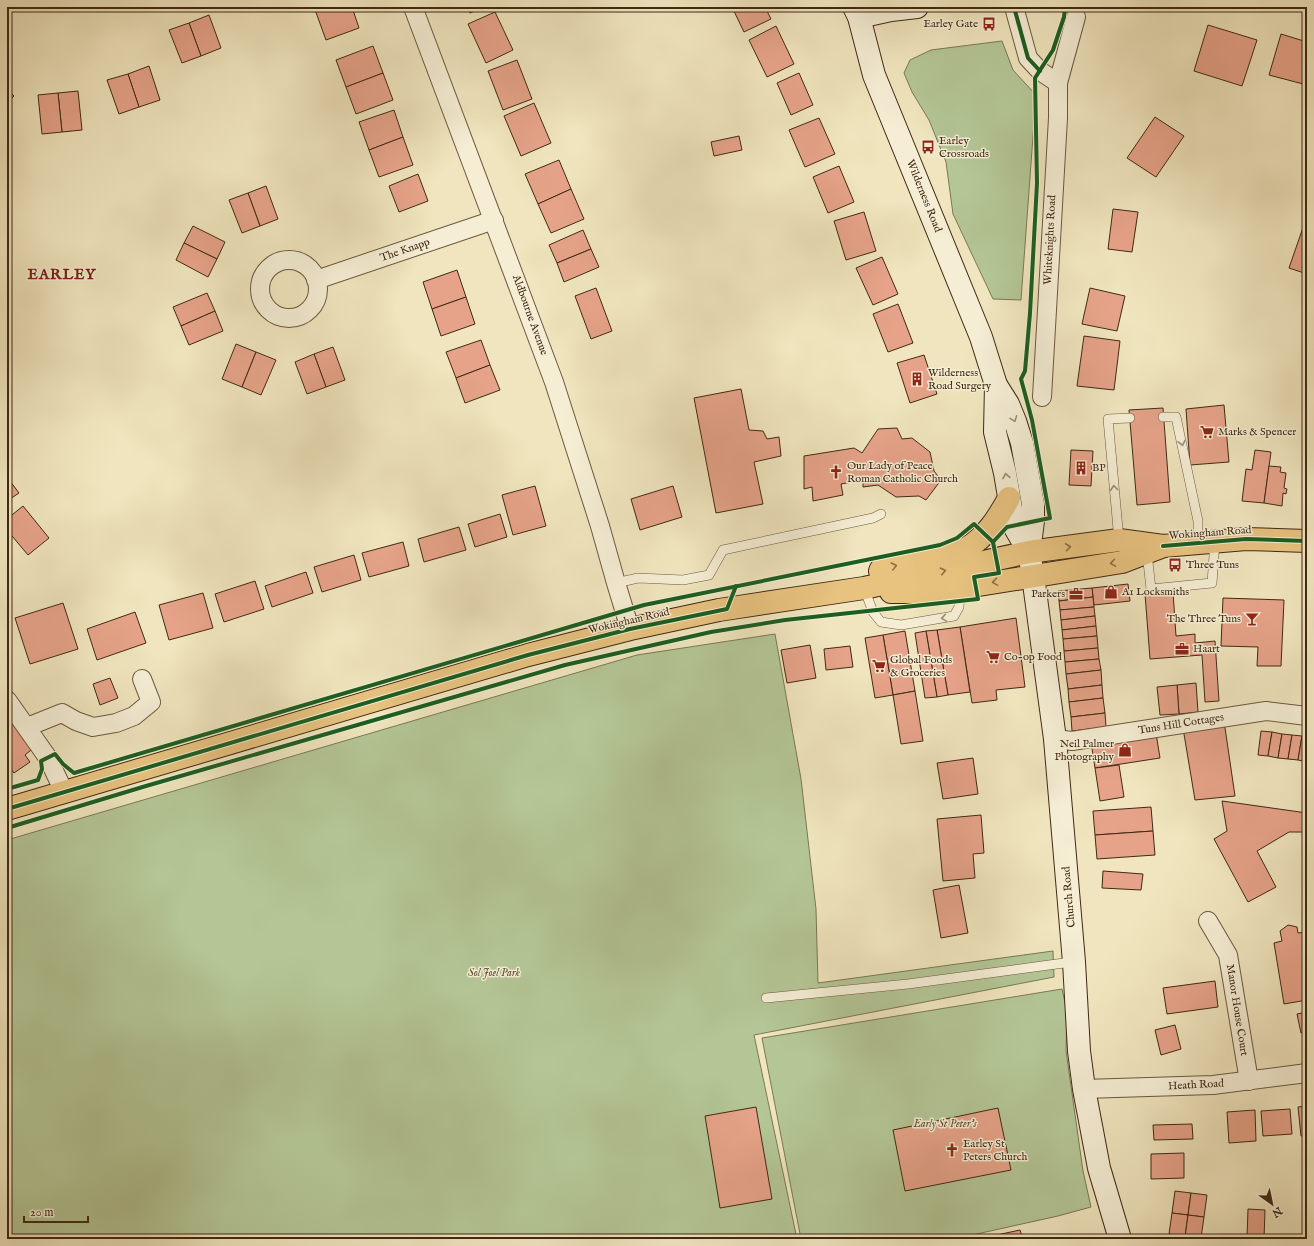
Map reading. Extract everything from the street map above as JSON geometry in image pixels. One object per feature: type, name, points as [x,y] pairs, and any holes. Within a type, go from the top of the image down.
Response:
[{"type":"main road","points":[[857,12],[917,7]]},
{"type":"main road","name":"Wilderness Road","points":[[857,12],[874,75],[981,337],[996,385],[1008,404],[1016,421],[1022,443],[1033,504],[1034,521],[1029,552]]},
{"type":"main road","name":"Wilderness Road","points":[[996,385],[995,432],[1005,473],[1014,526],[1029,552]]},
{"type":"main road","points":[[864,588],[881,569],[954,552],[967,548],[977,542],[997,520],[1009,498]]},
{"type":"main road","name":"Wokingham Road","points":[[864,588],[891,592],[917,592],[960,588],[1122,562],[1155,549],[1207,542],[1246,539],[1307,541]]},
{"type":"main road","name":"Wokingham Road","points":[[7,809],[472,671],[630,629],[720,610],[864,588],[1029,552],[1119,540],[1155,549]]},
{"type":"main road","name":"Church Road","points":[[1029,552],[1055,739],[1074,962],[1079,1051],[1084,1089],[1099,1168],[1120,1239]]},
{"type":"street","name":"Aldbourne Avenue","points":[[414,7],[554,382],[600,526],[630,629]]},
{"type":"street","points":[[1014,7],[1028,58],[1040,71],[1058,84]]},
{"type":"street","name":"Whiteknights Road","points":[[1042,396],[1058,118],[1058,84],[1076,17]]},
{"type":"street","name":"The Knapp","points":[[316,280],[494,220]]},
{"type":"street","points":[[27,727],[62,713],[76,721],[93,727],[116,723],[134,716],[151,702],[142,679]]},
{"type":"street","points":[[7,700],[48,758],[64,792]]},
{"type":"street","name":"Tuns Hill Cottages","points":[[1055,739],[1072,741],[1266,711],[1307,716]]},
{"type":"street","name":"Manor House Court","points":[[1208,921],[1228,955],[1249,1081]]},
{"type":"street","name":"Heath Road","points":[[1084,1089],[1213,1085],[1307,1074]]},
{"type":"lane","points":[[1155,549],[1151,589],[1212,583],[1207,542],[1198,521],[1176,417],[1163,417]]},
{"type":"lane","points":[[1119,540],[1108,419],[1130,418]]},
{"type":"lane","points":[[616,583],[638,578],[683,580],[709,575],[723,550],[873,518],[881,514]]},
{"type":"lane","points":[[864,588],[873,612],[881,622],[901,625],[954,616],[960,607],[960,588]]},
{"type":"lane","points":[[766,998],[908,984],[995,971],[1074,962]]},
{"type":"green space","points":[[1002,41],[1013,70],[1036,95],[1021,300],[993,299],[953,214],[946,162],[929,120],[912,92],[904,73],[910,60],[931,50]]},
{"type":"green space","name":"Sol Joel Park","points":[[775,634],[801,779],[816,909],[818,983],[1053,951],[1054,977],[754,1035],[797,1239],[7,1239],[7,840],[637,655]]},
{"type":"green space","name":"Early St Peter's","points":[[1062,989],[1067,1012],[1066,1051],[1083,1171],[1091,1207],[1058,1216],[954,1239],[801,1239],[762,1038]]},
{"type":"building","points":[[314,7],[352,7],[359,28],[326,40]]},
{"type":"building","points":[[467,7],[483,7],[470,13]]},
{"type":"building","points":[[732,7],[765,7],[771,19],[744,32]]},
{"type":"building","points":[[495,12],[513,50],[486,63],[468,24]]},
{"type":"building","points":[[209,15],[221,48],[201,56],[189,23]]},
{"type":"building","points":[[189,23],[201,56],[182,63],[169,30]]},
{"type":"building","points":[[1208,25],[1257,40],[1242,86],[1194,71]]},
{"type":"building","points":[[776,26],[794,64],[767,77],[749,40]]},
{"type":"building","points":[[1281,34],[1307,42],[1307,85],[1269,75]]},
{"type":"building","points":[[373,46],[383,73],[346,87],[336,60]]},
{"type":"building","points":[[517,60],[532,99],[503,110],[488,71]]},
{"type":"building","points":[[149,66],[160,100],[139,107],[128,74]]},
{"type":"building","points":[[383,73],[393,100],[356,114],[346,87]]},
{"type":"building","points":[[799,73],[813,105],[791,115],[777,83]]},
{"type":"building","points":[[128,74],[139,107],[119,114],[107,80]]},
{"type":"building","points":[[7,89],[14,96],[7,103]]},
{"type":"building","points":[[78,91],[82,130],[62,132],[58,93]]},
{"type":"building","points":[[58,93],[62,132],[42,134],[38,95]]},
{"type":"building","points":[[534,103],[551,143],[521,156],[504,116]]},
{"type":"building","points":[[394,110],[403,137],[369,150],[359,122]]},
{"type":"building","points":[[1155,117],[1184,136],[1156,177],[1127,158]]},
{"type":"building","points":[[819,118],[835,154],[805,167],[789,130]]},
{"type":"building","points":[[739,136],[742,150],[714,156],[711,142]]},
{"type":"building","points":[[403,137],[413,165],[379,177],[369,150]]},
{"type":"building","points":[[559,160],[571,189],[538,204],[525,174]]},
{"type":"building","points":[[839,166],[854,202],[828,213],[813,177]]},
{"type":"building","points":[[418,174],[428,201],[399,212],[389,186]]},
{"type":"building","points":[[266,186],[278,219],[260,226],[248,193]]},
{"type":"building","points":[[571,189],[584,219],[551,233],[538,204]]},
{"type":"building","points":[[248,193],[260,226],[242,233],[229,200]]},
{"type":"building","points":[[1113,209],[1138,212],[1132,252],[1108,249]]},
{"type":"building","points":[[864,212],[876,251],[846,260],[834,221]]},
{"type":"building","points":[[1307,216],[1307,274],[1289,268]]},
{"type":"building","points":[[193,226],[225,242],[217,259],[184,243]]},
{"type":"building","points":[[583,230],[591,249],[557,263],[549,245]]},
{"type":"building","points":[[184,243],[217,259],[208,277],[176,260]]},
{"type":"building","points":[[591,249],[599,267],[564,282],[557,263]]},
{"type":"building","points":[[882,257],[898,294],[873,305],[856,268]]},
{"type":"building","points":[[457,270],[466,297],[432,309],[423,282]]},
{"type":"building","points":[[596,288],[612,331],[591,339],[575,296]]},
{"type":"building","points":[[1090,288],[1125,296],[1117,331],[1082,324]]},
{"type":"building","points":[[207,293],[215,311],[181,326],[173,307]]},
{"type":"building","points":[[466,297],[475,324],[441,336],[432,309]]},
{"type":"building","points":[[898,304],[913,343],[888,352],[873,314]]},
{"type":"building","points":[[215,311],[223,331],[189,345],[181,326]]},
{"type":"building","points":[[1084,336],[1120,341],[1114,390],[1077,386]]},
{"type":"building","points":[[481,340],[490,365],[456,378],[446,352]]},
{"type":"building","points":[[236,344],[256,352],[242,387],[222,379]]},
{"type":"building","points":[[333,347],[345,380],[326,387],[314,354]]},
{"type":"building","points":[[256,352],[276,360],[261,395],[242,387]]},
{"type":"building","points":[[314,354],[326,387],[307,394],[295,362]]},
{"type":"building","name":"Wilderness Road Surgery","points":[[924,355],[937,394],[910,403],[897,363]]},
{"type":"building","points":[[490,365],[500,390],[465,403],[456,378]]},
{"type":"building","points":[[741,389],[749,430],[763,431],[767,439],[779,437],[781,456],[754,462],[763,504],[716,513],[694,398]]},
{"type":"building","name":"Marks & Spencer","points":[[1224,405],[1229,462],[1190,465],[1186,409]]},
{"type":"building","points":[[1163,408],[1170,502],[1137,505],[1129,410]]},
{"type":"building","points":[[897,428],[902,439],[912,438],[930,452],[934,471],[941,480],[926,500],[919,496],[896,497],[878,485],[863,487],[863,480],[841,484],[843,495],[813,501],[812,487],[804,489],[804,456],[854,448],[862,453],[878,429]]},
{"type":"building","name":"BP","points":[[1071,450],[1093,451],[1091,486],[1069,485]]},
{"type":"building","points":[[1255,450],[1271,452],[1264,503],[1242,501],[1246,469],[1252,470]]},
{"type":"building","points":[[1269,466],[1281,467],[1280,472],[1286,473],[1284,488],[1287,489],[1286,494],[1283,493],[1282,506],[1264,503]]},
{"type":"building","points":[[7,477],[19,493],[7,501]]},
{"type":"building","points":[[535,486],[546,526],[513,535],[502,495]]},
{"type":"building","points":[[673,486],[682,517],[640,530],[631,499]]},
{"type":"building","points":[[23,506],[49,538],[28,555],[7,530],[7,519]]},
{"type":"building","points":[[500,514],[507,537],[475,547],[468,524]]},
{"type":"building","points":[[459,527],[466,550],[424,562],[418,539]]},
{"type":"building","points":[[403,542],[409,566],[369,577],[362,553]]},
{"type":"building","points":[[354,555],[361,580],[322,592],[314,567]]},
{"type":"building","points":[[306,572],[313,593],[272,607],[265,586]]},
{"type":"building","points":[[255,581],[264,609],[224,622],[215,594]]},
{"type":"building","name":"A1 Locksmiths","points":[[1128,584],[1130,601],[1094,605],[1092,588]]},
{"type":"building","name":"Parkers","points":[[1092,588],[1093,597],[1059,601],[1058,591]]},
{"type":"building","name":"Haart","points":[[1173,592],[1176,636],[1195,634],[1195,643],[1215,641],[1219,701],[1205,702],[1202,655],[1150,659],[1145,594]]},
{"type":"building","points":[[203,593],[213,628],[169,640],[159,605]]},
{"type":"building","points":[[1093,597],[1094,607],[1060,610],[1059,601]]},
{"type":"building","name":"The Three Tuns","points":[[1223,598],[1284,600],[1281,666],[1257,666],[1258,647],[1221,646]]},
{"type":"building","points":[[63,603],[78,649],[30,664],[15,618]]},
{"type":"building","points":[[1094,607],[1095,616],[1061,620],[1060,610]]},
{"type":"building","points":[[135,612],[146,643],[97,660],[87,629]]},
{"type":"building","points":[[1095,616],[1096,626],[1062,630],[1061,620]]},
{"type":"building","name":"Co-op Food","points":[[1016,618],[1025,687],[996,690],[997,700],[972,703],[960,627]]},
{"type":"building","points":[[1096,626],[1097,636],[1063,639],[1062,630]]},
{"type":"building","points":[[960,627],[970,692],[948,695],[937,630]]},
{"type":"building","points":[[937,630],[948,695],[937,697],[926,631]]},
{"type":"building","points":[[905,631],[915,691],[893,695],[883,635]]},
{"type":"building","points":[[926,631],[937,697],[925,698],[915,633]]},
{"type":"building","name":"Global Foods & Groceries","points":[[883,635],[893,695],[875,698],[865,638]]},
{"type":"building","points":[[1097,636],[1098,648],[1064,651],[1063,639]]},
{"type":"building","points":[[810,645],[816,678],[787,683],[781,650]]},
{"type":"building","points":[[850,646],[853,667],[826,670],[824,649]]},
{"type":"building","points":[[1098,648],[1099,659],[1065,662],[1064,651]]},
{"type":"building","points":[[1099,659],[1101,670],[1066,674],[1065,662]]},
{"type":"building","points":[[1101,670],[1102,685],[1068,689],[1066,674]]},
{"type":"building","points":[[110,678],[118,698],[100,705],[93,684]]},
{"type":"building","points":[[1196,683],[1198,712],[1179,714],[1177,685]]},
{"type":"building","points":[[1102,685],[1103,698],[1069,702],[1068,689]]},
{"type":"building","points":[[1177,685],[1179,714],[1160,715],[1157,687]]},
{"type":"building","points":[[915,691],[923,741],[901,744],[893,695]]},
{"type":"building","points":[[1103,698],[1105,713],[1071,717],[1069,702]]},
{"type":"building","points":[[1105,713],[1106,727],[1072,731],[1071,717]]},
{"type":"building","points":[[17,721],[36,746],[25,755],[30,762],[14,773],[7,764],[7,729]]},
{"type":"building","points":[[1224,721],[1235,796],[1195,800],[1183,728]]},
{"type":"building","points":[[1261,731],[1272,732],[1268,756],[1258,755]]},
{"type":"building","points":[[1272,732],[1282,734],[1278,758],[1268,756]]},
{"type":"building","name":"Neil Palmer Photography","points":[[1156,733],[1160,758],[1095,768],[1091,742]]},
{"type":"building","points":[[1282,734],[1292,735],[1288,759],[1278,758]]},
{"type":"building","points":[[1292,735],[1302,736],[1298,760],[1288,759]]},
{"type":"building","points":[[1302,736],[1307,737],[1307,762],[1298,760]]},
{"type":"building","points":[[973,758],[978,794],[943,799],[937,763]]},
{"type":"building","points":[[1119,765],[1124,797],[1100,801],[1095,768]]},
{"type":"building","points":[[1222,801],[1307,813],[1307,847],[1304,847],[1303,832],[1289,832],[1257,851],[1276,887],[1248,902],[1214,839],[1227,831]]},
{"type":"building","points":[[1151,807],[1153,831],[1095,835],[1093,811]]},
{"type":"building","points":[[981,815],[984,853],[973,854],[975,878],[943,881],[937,819]]},
{"type":"building","points":[[1153,831],[1155,855],[1097,859],[1095,835]]},
{"type":"building","points":[[1103,871],[1143,874],[1141,890],[1102,888]]},
{"type":"building","points":[[959,885],[968,933],[941,938],[933,890]]},
{"type":"building","points":[[1288,925],[1297,927],[1298,933],[1307,932],[1307,1000],[1284,1004],[1274,943],[1282,941],[1280,931]]},
{"type":"building","points":[[1215,981],[1218,1007],[1167,1014],[1163,988]]},
{"type":"building","points":[[1307,1012],[1307,1032],[1301,1033],[1297,1014]]},
{"type":"building","points":[[1175,1025],[1181,1049],[1161,1055],[1155,1030]]},
{"type":"building","points":[[1307,1106],[1307,1136],[1301,1136],[1298,1107]]},
{"type":"building","points":[[756,1107],[772,1199],[720,1208],[705,1116]]},
{"type":"building","name":"Earley St Peters Church","points":[[998,1108],[1011,1170],[905,1191],[893,1130]]},
{"type":"building","points":[[1290,1109],[1292,1134],[1263,1136],[1261,1111]]},
{"type":"building","points":[[1255,1110],[1256,1141],[1229,1143],[1227,1112]]},
{"type":"building","points":[[1192,1124],[1193,1139],[1154,1140],[1153,1125]]},
{"type":"building","points":[[1184,1153],[1184,1178],[1151,1179],[1151,1154]]},
{"type":"building","points":[[1175,1191],[1191,1193],[1188,1215],[1172,1213]]},
{"type":"building","points":[[1191,1193],[1207,1195],[1204,1217],[1188,1215]]},
{"type":"building","points":[[1248,1209],[1265,1210],[1264,1239],[1247,1239]]},
{"type":"building","points":[[1172,1213],[1188,1215],[1185,1237],[1169,1234]]},
{"type":"building","points":[[1188,1215],[1204,1217],[1201,1238],[1185,1237]]},
{"type":"building","points":[[1020,1230],[1023,1239],[978,1239]]},
{"type":"cycle path","points":[[1014,7],[1028,58],[1040,71]]},
{"type":"cycle path","points":[[993,542],[1007,527],[1050,518],[1032,420],[1021,379],[1025,371],[1030,313],[1037,183],[1035,78],[1053,50],[1064,17],[1065,8],[1052,10]]},
{"type":"cycle path","points":[[7,789],[38,780],[42,769],[41,761],[55,754],[63,764],[74,773],[644,605],[940,545],[957,538],[974,524],[993,542],[999,573],[974,577],[978,599],[785,620],[711,632],[565,665],[146,786],[7,828]]},
{"type":"cycle path","points":[[1163,546],[1246,539],[1307,541]]},
{"type":"cycle path","points":[[7,809],[528,655],[630,629],[727,609],[736,586]]},
{"type":"place","name":"Earley Gate","points":[[989,24]]},
{"type":"place","name":"Earley Crossroads","points":[[928,147]]},
{"type":"place","name":"Wilderness Road Surgery","points":[[917,379]]},
{"type":"place","name":"Marks & Spencer","points":[[1207,432]]},
{"type":"place","name":"BP","points":[[1081,468]]},
{"type":"place","name":"Our Lady of Peace Roman Catholic Church","points":[[836,472]]},
{"type":"place","name":"Three Tuns","points":[[1175,565]]},
{"type":"place","name":"A1 Locksmiths","points":[[1111,592]]},
{"type":"place","name":"Parkers","points":[[1076,594]]},
{"type":"place","name":"The Three Tuns","points":[[1252,619]]},
{"type":"place","name":"Haart","points":[[1182,649]]},
{"type":"place","name":"Co-op Food","points":[[993,657]]},
{"type":"place","name":"Global Foods & Groceries","points":[[879,666]]},
{"type":"place","name":"Neil Palmer Photography","points":[[1125,750]]},
{"type":"place","name":"Earley St Peters Church","points":[[952,1150]]},
{"type":"district","name":"EARLEY","points":[[62,274]]}]
